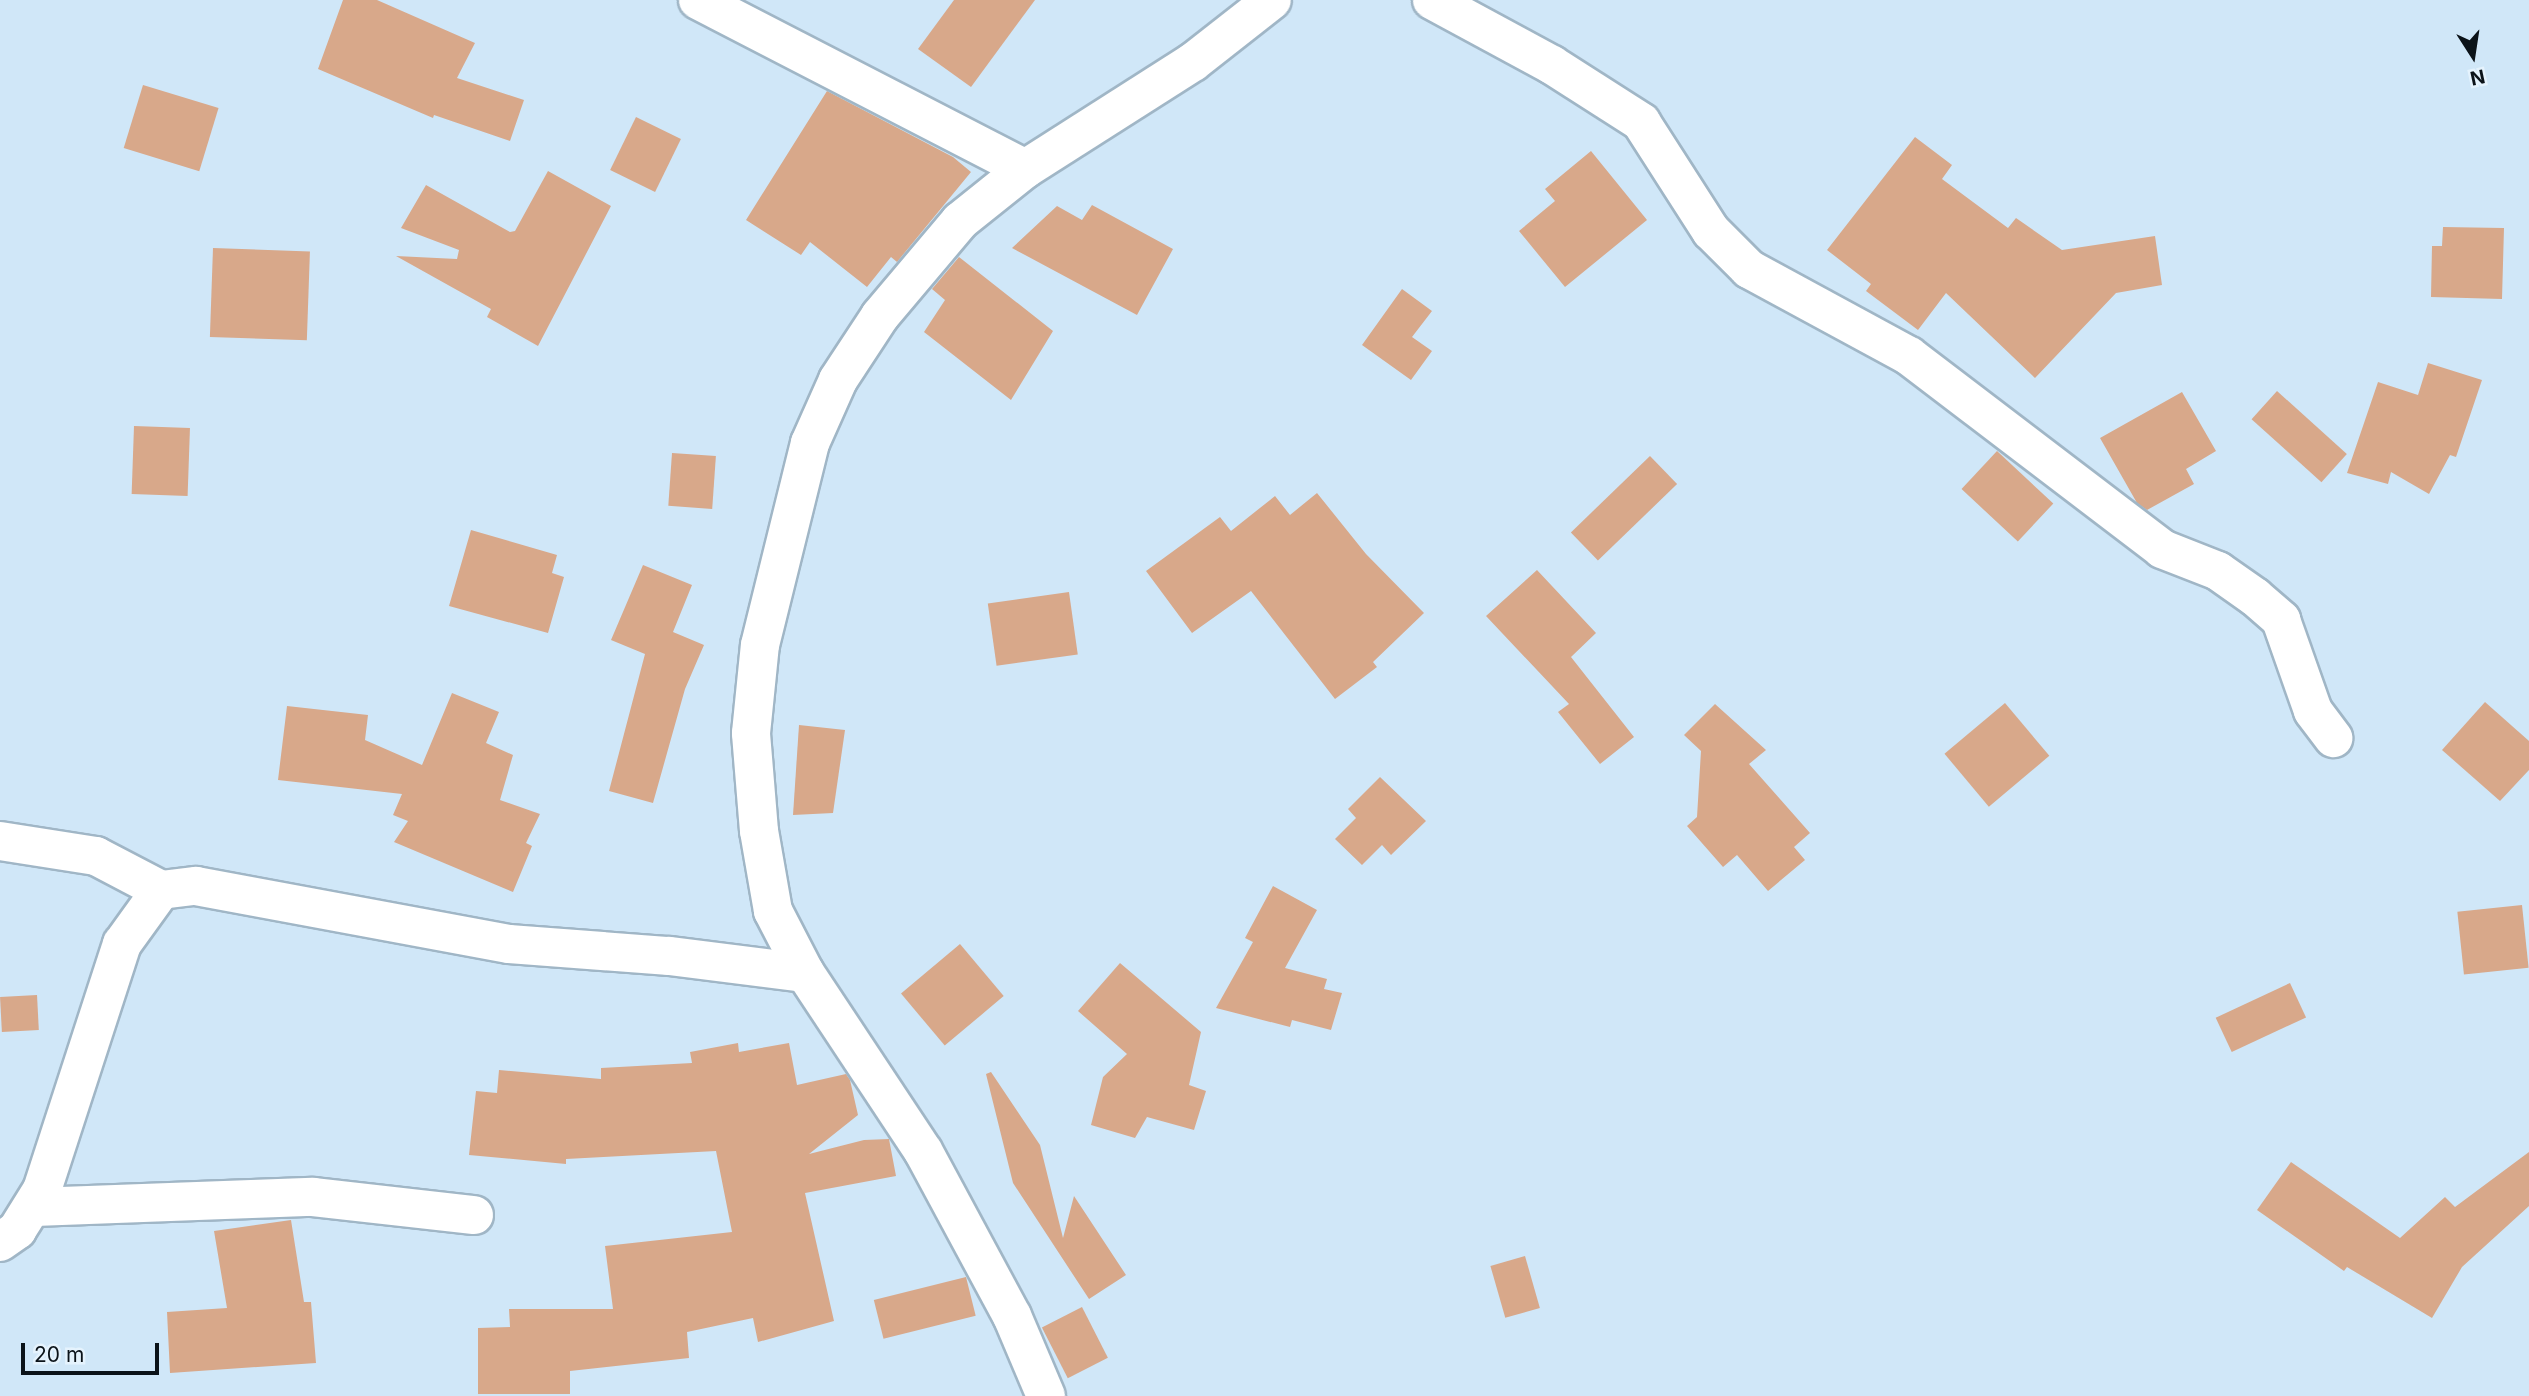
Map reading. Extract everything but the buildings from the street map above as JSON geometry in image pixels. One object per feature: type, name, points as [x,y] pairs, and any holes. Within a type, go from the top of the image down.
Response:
[{"type":"street","points":[[698,0],[1025,169]]},
{"type":"street","points":[[1046,1396],[1012,1316],[923,1152],[805,973],[773,911],[759,831],[751,733],[760,646],[810,443],[838,380],[880,316],[960,221],[1025,169],[1194,62],[1272,0]]},
{"type":"street","points":[[1432,0],[1552,65],[1641,122],[1711,231],[1749,269],[1909,356],[2162,549],[2218,571],[2255,597],[2281,620],[2303,673],[2313,711],[2333,738]]},
{"type":"street","points":[[0,841],[96,856],[160,890],[196,886],[509,944],[670,956],[805,973]]},
{"type":"street","points":[[0,1242],[17,1230],[34,1207],[122,944],[160,890]]},
{"type":"street","points":[[34,1207],[313,1197],[474,1215]]}]
